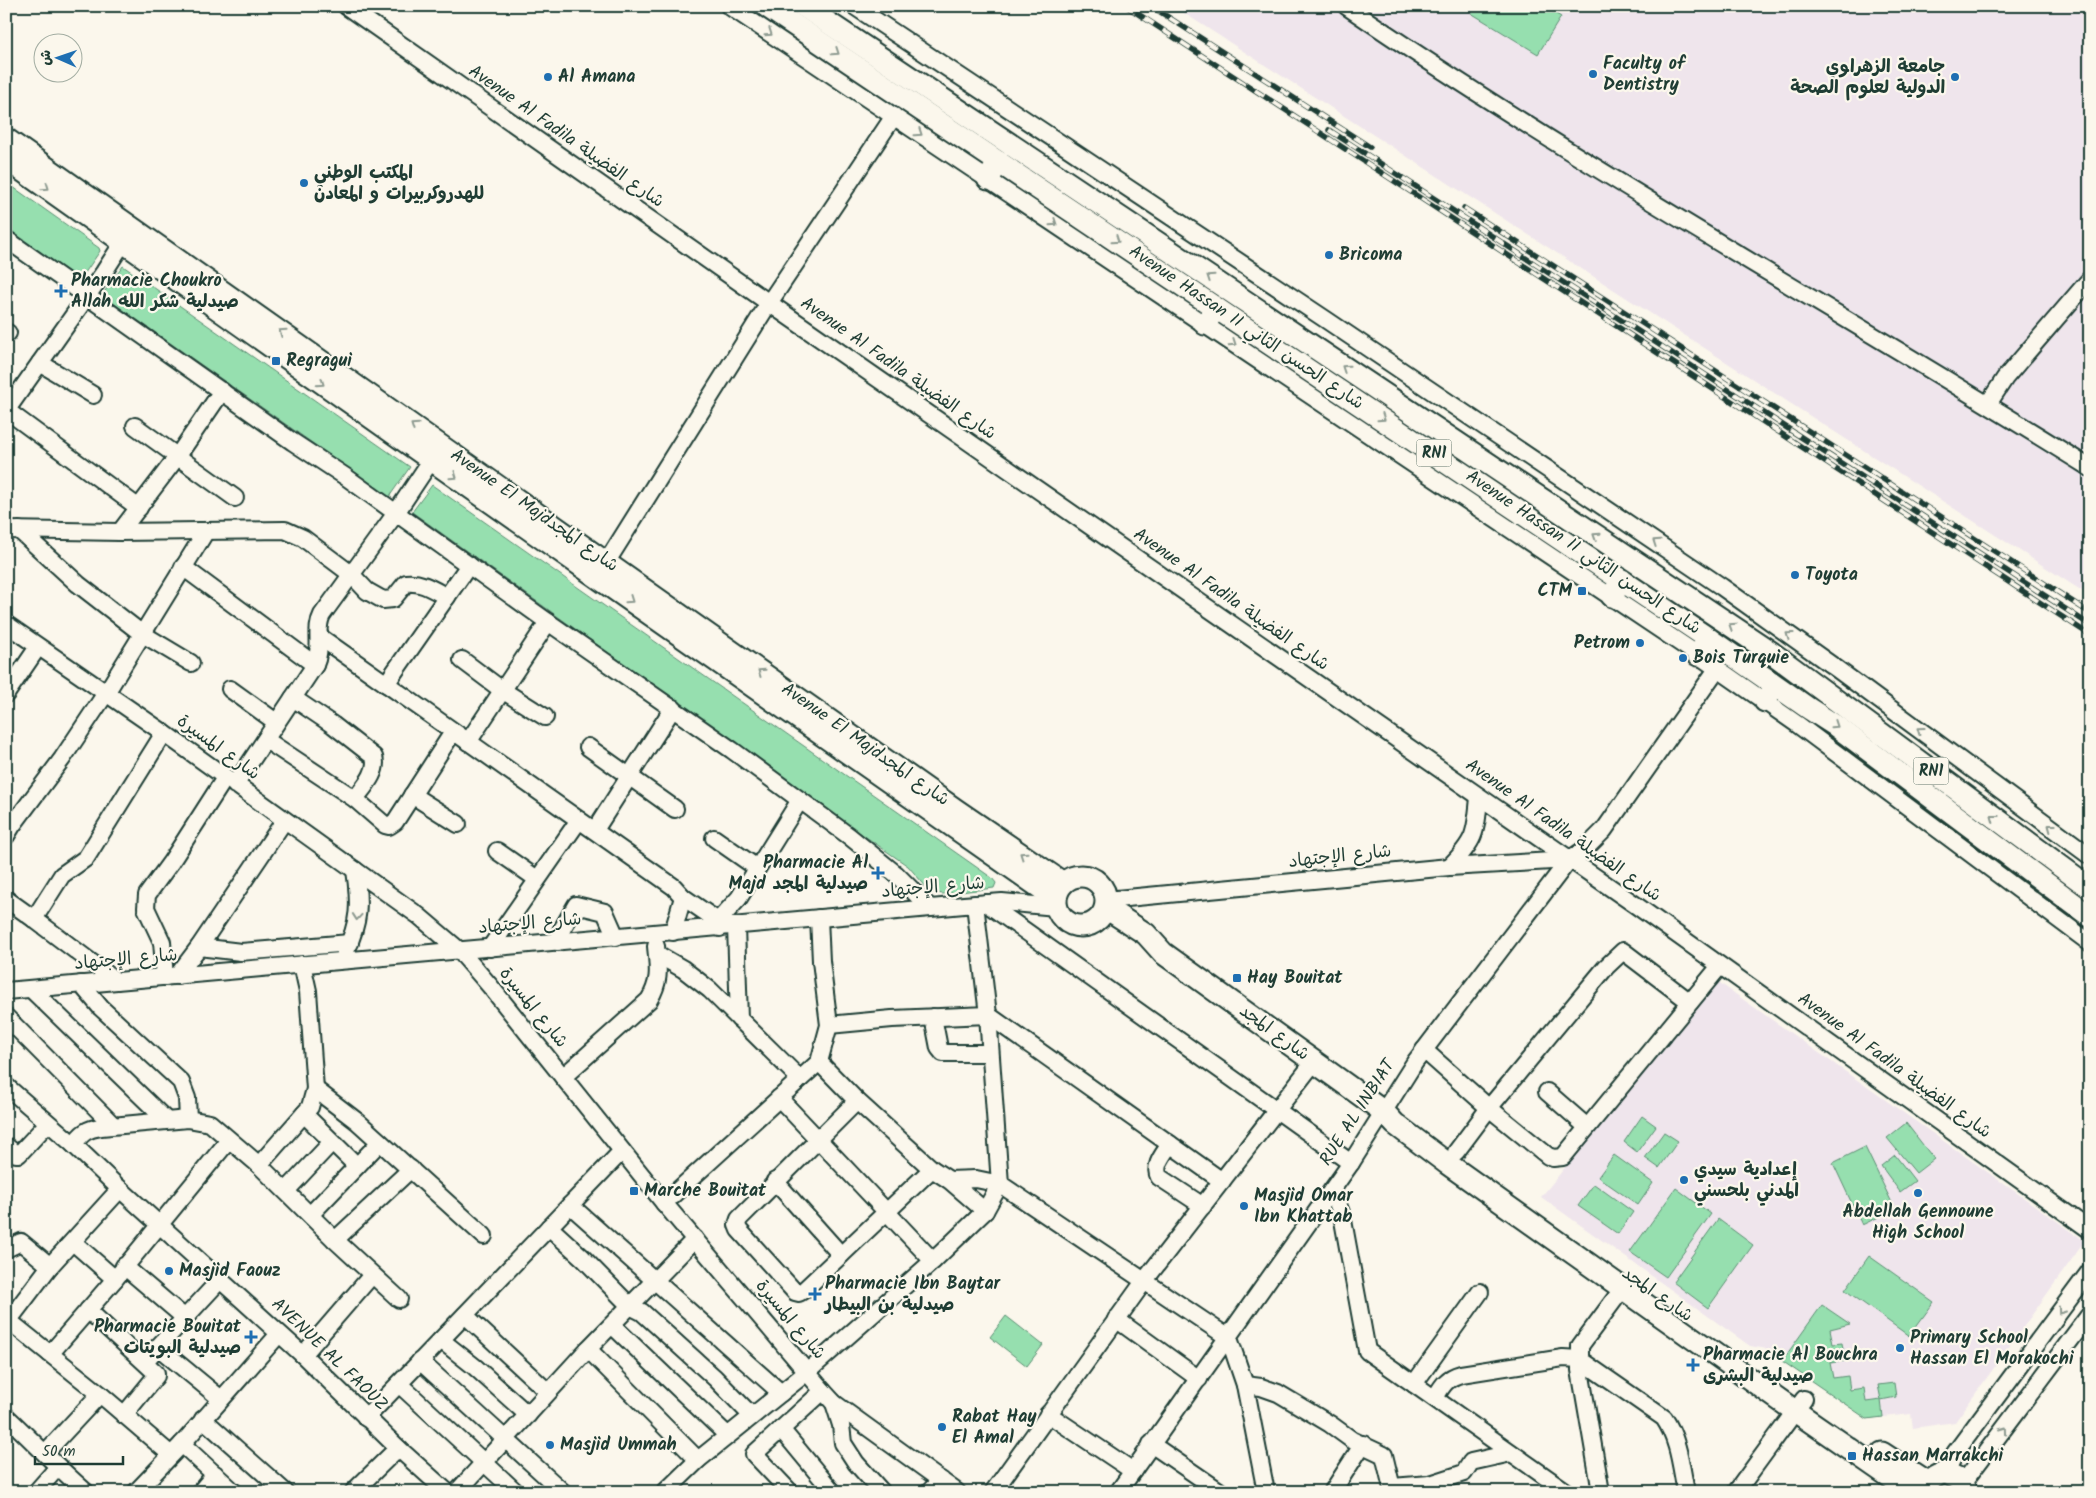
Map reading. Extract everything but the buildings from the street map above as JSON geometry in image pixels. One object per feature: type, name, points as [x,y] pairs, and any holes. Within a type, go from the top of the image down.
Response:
[{"type":"main road","name":"Avenue Hassan II شارع الحسن الثاني","points":[[766,6],[994,171],[1617,588],[1802,716],[1844,732],[2090,916]]},
{"type":"main road","name":"Avenue Hassan II شارع الحسن الثاني","points":[[803,6],[1772,652],[2090,888]]},
{"type":"main road","name":"Avenue El Majdشارع المجد","points":[[6,139],[128,235],[436,453],[602,570],[956,810],[1058,896]]},
{"type":"main road","name":"Avenue El Majdشارع المجد","points":[[6,159],[128,235]]},
{"type":"main road","name":"شارع المجد","points":[[1058,896],[1072,877],[1091,877],[1099,883],[1104,891],[1103,910],[1146,934],[1163,953],[1384,1112],[1395,1124],[1448,1164],[1623,1288],[1800,1405],[1940,1486]]},
{"type":"main road","points":[[1058,896],[1059,915],[1072,926],[1089,926],[1103,910]]},
{"type":"main road","name":"شارع المجد","points":[[1384,1112],[1413,1122],[1456,1152],[1800,1405]]},
{"type":"street","name":"Avenue Al Fadila شارع الفضيلة","points":[[346,6],[1479,797],[1573,858],[1720,966],[2090,1230]]},
{"type":"street","points":[[728,6],[894,116],[994,171]]},
{"type":"street","points":[[854,6],[1722,587],[1844,674],[2090,856]]},
{"type":"street","points":[[1346,6],[1404,46],[1631,189],[1845,320],[1988,404],[2090,468]]},
{"type":"street","points":[[602,570],[769,303],[894,116]]},
{"type":"street","points":[[128,235],[6,411],[139,508]]},
{"type":"street","points":[[8,246],[86,296],[673,708],[800,800],[896,874],[930,908]]},
{"type":"street","points":[[1988,404],[2005,378],[2090,278]]},
{"type":"street","points":[[40,363],[93,395]]},
{"type":"street","points":[[120,532],[177,457],[222,391]]},
{"type":"street","points":[[135,426],[234,498]]},
{"type":"street","points":[[171,976],[162,942],[146,908],[147,895],[230,781],[266,740],[315,665],[319,656],[319,621],[436,453]]},
{"type":"street","points":[[13,530],[120,532],[285,530],[303,538],[351,574],[367,591],[383,600],[393,599],[406,583],[412,582],[428,587],[447,597]]},
{"type":"street","points":[[13,530],[78,584],[142,633],[191,663]]},
{"type":"street","points":[[8,829],[62,759],[206,531]]},
{"type":"street","points":[[386,684],[469,565]]},
{"type":"street","points":[[183,567],[315,665]]},
{"type":"street","points":[[468,742],[548,622]]},
{"type":"street","name":"شارع المسيرة","points":[[6,624],[164,733],[424,920],[459,950],[664,1203],[828,1397],[957,1492]]},
{"type":"street","points":[[320,637],[595,830],[674,887],[683,897],[725,925]]},
{"type":"street","points":[[6,694],[38,647]]},
{"type":"street","points":[[1704,647],[1717,669],[1770,693]]},
{"type":"street","points":[[462,660],[502,690],[545,717]]},
{"type":"street","name":"RUE AL INBIAT","points":[[1118,1492],[1229,1338],[1351,1163],[1409,1070],[1573,858],[1604,830],[1717,669]]},
{"type":"street","points":[[230,689],[276,722]]},
{"type":"street","points":[[293,698],[333,725],[374,758],[375,762],[371,776],[355,799]]},
{"type":"street","points":[[595,830],[673,708]]},
{"type":"street","points":[[1802,716],[2090,943]]},
{"type":"street","points":[[266,740],[355,799],[385,826],[389,826],[395,822],[453,732]]},
{"type":"street","points":[[34,919],[62,875],[86,858],[164,733]]},
{"type":"street","points":[[588,746],[675,809]]},
{"type":"street","points":[[412,795],[458,824]]},
{"type":"street","points":[[1449,867],[1473,840],[1479,797]]},
{"type":"street","points":[[739,1019],[725,925],[757,868],[800,800]]},
{"type":"street","points":[[490,948],[579,820]]},
{"type":"street","points":[[171,976],[199,948],[284,821]]},
{"type":"street","points":[[714,838],[757,868]]},
{"type":"street","points":[[497,851],[537,879]]},
{"type":"street","name":"شارع الإجتهاد","points":[[1103,910],[1449,867],[1573,858]]},
{"type":"street","points":[[342,961],[357,924],[359,900],[354,870]]},
{"type":"street","name":"شارع الإجتهاد","points":[[6,991],[654,934],[725,925],[1058,896]]},
{"type":"street","points":[[673,932],[683,897]]},
{"type":"street","points":[[6,900],[116,981]]},
{"type":"street","points":[[665,1492],[727,1435],[807,1372],[933,1261],[985,1211],[1000,1184],[981,904]]},
{"type":"street","points":[[981,904],[1351,1163]]},
{"type":"street","points":[[558,942],[561,931],[576,905],[606,912],[616,937]]},
{"type":"street","points":[[664,1203],[819,1062],[829,1025],[821,961],[819,918]]},
{"type":"street","points":[[563,1077],[649,1000],[657,986],[657,954],[654,934]]},
{"type":"street","points":[[199,948],[241,952],[350,943]]},
{"type":"street","points":[[1456,1152],[1489,1108],[1606,967],[1623,951],[1690,1002]]},
{"type":"street","points":[[657,954],[683,969],[710,990],[800,1079]]},
{"type":"street","points":[[259,1165],[304,1114],[312,1101],[315,1089],[308,991],[302,964]]},
{"type":"street","points":[[1424,1050],[1489,1108],[1553,1158],[1563,1157],[1720,966]]},
{"type":"street","points":[[80,984],[122,1028],[181,1082],[187,1098],[188,1119]]},
{"type":"street","points":[[31,988],[166,1120]]},
{"type":"street","points":[[829,1025],[988,1015],[1222,1181]]},
{"type":"street","points":[[6,1017],[113,1125]]},
{"type":"street","points":[[933,1017],[939,1048],[943,1053],[990,1053]]},
{"type":"street","points":[[819,1062],[857,1101],[932,1169],[949,1180],[985,1211]]},
{"type":"street","points":[[993,1492],[1145,1280],[1314,1062]]},
{"type":"street","name":"AVENUE AL FAOUZ","points":[[6,1086],[74,1145],[303,1355],[366,1418],[447,1492]]},
{"type":"street","points":[[315,1089],[380,1142],[484,1236]]},
{"type":"street","points":[[1547,1092],[1587,1127]]},
{"type":"street","points":[[780,1098],[933,1261]]},
{"type":"street","points":[[857,1101],[819,1141],[775,1181],[739,1219],[737,1224],[739,1230],[795,1292],[799,1293],[804,1290],[932,1169]]},
{"type":"street","points":[[304,1114],[357,1166]]},
{"type":"street","points":[[74,1145],[83,1133],[89,1129],[113,1125],[188,1119],[210,1123],[259,1165],[335,1240],[399,1299]]},
{"type":"street","points":[[6,1146],[16,1154],[19,1154],[48,1123]]},
{"type":"street","points":[[50,1354],[229,1140]]},
{"type":"street","points":[[286,1191],[332,1142]]},
{"type":"street","points":[[310,1215],[380,1142]]},
{"type":"street","points":[[1170,1144],[1158,1165],[1157,1174],[1203,1206]]},
{"type":"street","points":[[366,1418],[622,1151]]},
{"type":"street","points":[[335,1240],[411,1169]]},
{"type":"street","points":[[949,1180],[976,1179],[1000,1184],[1229,1338],[1245,1385],[1266,1492]]},
{"type":"street","points":[[775,1181],[841,1255]]},
{"type":"street","points":[[120,1189],[50,1266],[8,1322],[124,1415],[215,1474],[234,1492]]},
{"type":"street","points":[[1332,1190],[1342,1215],[1367,1350],[1567,1492]]},
{"type":"street","points":[[570,1205],[780,1392]]},
{"type":"street","points":[[549,1228],[583,1258],[630,1306],[642,1312],[659,1326],[715,1378],[751,1415]]},
{"type":"street","points":[[457,1492],[588,1349],[695,1239]]},
{"type":"street","points":[[6,1249],[22,1242],[50,1266]]},
{"type":"street","points":[[73,1242],[120,1272],[185,1318]]},
{"type":"street","points":[[1940,1486],[1955,1454],[2090,1271]]},
{"type":"street","points":[[303,1355],[372,1275]]},
{"type":"street","points":[[145,1361],[220,1280]]},
{"type":"street","points":[[1601,1492],[1580,1358],[1580,1346],[1623,1288]]},
{"type":"street","points":[[1414,1384],[1480,1292]]},
{"type":"street","points":[[88,1310],[154,1369],[156,1376],[124,1415]]},
{"type":"street","points":[[1940,1486],[2090,1314]]},
{"type":"street","points":[[465,1315],[548,1392]]},
{"type":"street","points":[[1116,1319],[1199,1378]]},
{"type":"street","points":[[612,1325],[727,1435]]},
{"type":"street","points":[[136,1492],[279,1334]]},
{"type":"street","points":[[440,1340],[475,1367],[528,1414]]},
{"type":"street","points":[[158,1347],[222,1399]]},
{"type":"street","points":[[588,1349],[698,1460]]},
{"type":"street","points":[[1435,1398],[1445,1381],[1461,1374],[1563,1358],[1580,1358],[1664,1418],[1671,1428],[1686,1492]]},
{"type":"street","points":[[420,1361],[563,1492]]},
{"type":"street","points":[[398,1384],[516,1492]]},
{"type":"street","points":[[1245,1385],[1261,1387],[1278,1393],[1362,1444],[1384,1455],[1393,1489],[1433,1488],[1464,1473],[1471,1462],[1512,1453]]},
{"type":"street","points":[[46,1452],[100,1394]]},
{"type":"street","points":[[790,1492],[754,1454],[781,1429],[828,1397],[841,1425],[843,1443],[856,1463],[882,1492]]},
{"type":"street","points":[[1736,1492],[1800,1405]]},
{"type":"street","points":[[1048,1414],[1133,1470]]},
{"type":"street","points":[[6,1416],[86,1492]]},
{"type":"street","points":[[203,1420],[285,1492]]},
{"type":"street","points":[[781,1429],[833,1492]]},
{"type":"street","points":[[1151,1444],[1221,1492]]},
{"type":"street","points":[[1332,1492],[1362,1444]]},
{"type":"street","points":[[353,1492],[398,1448]]},
{"type":"street","points":[[36,1492],[58,1467]]},
{"type":"street","points":[[200,1492],[215,1474]]},
{"type":"street","points":[[929,1492],[941,1480]]},
{"type":"shaded area","points":[[1173,6],[2090,6],[2090,596]]},
{"type":"shaded area","points":[[1717,981],[2085,1241],[1955,1422],[1913,1428],[1911,1414],[1867,1419],[1782,1361],[1772,1350],[1750,1346],[1541,1197]]},
{"type":"green space","points":[[1475,6],[1543,6],[1561,17],[1538,54],[1471,13]]},
{"type":"green space","points":[[6,182],[99,248],[100,251],[80,280],[6,228]]},
{"type":"green space","points":[[123,266],[410,467],[389,497],[102,295]]},
{"type":"green space","points":[[432,485],[992,878],[996,883],[994,888],[943,894],[928,889],[908,866],[412,512]]},
{"type":"green space","points":[[1642,1116],[1656,1126],[1637,1152],[1624,1142]]},
{"type":"green space","points":[[1906,1123],[1934,1159],[1916,1173],[1887,1138]]},
{"type":"green space","points":[[1664,1132],[1678,1141],[1659,1168],[1645,1158]]},
{"type":"green space","points":[[1865,1147],[1895,1209],[1862,1225],[1833,1163]]},
{"type":"green space","points":[[1614,1155],[1653,1183],[1638,1205],[1598,1177]]},
{"type":"green space","points":[[1895,1155],[1915,1181],[1900,1192],[1881,1166]]},
{"type":"green space","points":[[1594,1184],[1633,1212],[1618,1234],[1578,1206]]},
{"type":"green space","points":[[1676,1188],[1711,1214],[1666,1277],[1630,1252]]},
{"type":"green space","points":[[1718,1219],[1753,1245],[1708,1308],[1673,1282]]},
{"type":"green space","points":[[1869,1256],[1934,1302],[1909,1336],[1845,1290]]},
{"type":"green space","points":[[1822,1305],[1850,1324],[1830,1329],[1833,1344],[1842,1343],[1845,1361],[1830,1363],[1833,1378],[1848,1376],[1850,1390],[1864,1388],[1866,1402],[1881,1400],[1883,1417],[1867,1419],[1782,1361]]},
{"type":"green space","points":[[1006,1316],[1043,1345],[1027,1366],[990,1337]]},
{"type":"green space","points":[[1894,1383],[1896,1397],[1881,1400],[1878,1385]]},
{"type":"railway","points":[[1126,6],[2090,635]]},
{"type":"railway","points":[[1151,6],[1370,147]]},
{"type":"railway","points":[[1329,130],[2090,625]]},
{"type":"railway","points":[[1464,208],[2090,613]]},
{"type":"place","name":"Faculty of Dentistry","points":[[1593,74]]},
{"type":"place","name":"Al Amana","points":[[548,77]]},
{"type":"place","name":"جامعة الزهراوي الدولية لعلوم الصحة","points":[[1955,77]]},
{"type":"place","name":"المكتب الوطني للهدروكربيرات و المعادن","points":[[304,183]]},
{"type":"place","name":"Bricoma","points":[[1329,255]]},
{"type":"place","name":"Pharmacie Choukro Allah صيدلية شكر الله","points":[[61,291]]},
{"type":"place","name":"Regragui","points":[[276,361]]},
{"type":"place","name":"Toyota","points":[[1795,575]]},
{"type":"place","name":"CTM","points":[[1582,591]]},
{"type":"place","name":"Petrom","points":[[1640,643]]},
{"type":"place","name":"Bois Turquie","points":[[1683,658]]},
{"type":"place","name":"Pharmacie Al Majd صيدلية المجد","points":[[878,873]]},
{"type":"place","name":"Hay Bouitat","points":[[1237,978]]},
{"type":"place","name":"إعدادية سيدي المدني بلحسني","points":[[1684,1180]]},
{"type":"place","name":"Marche Bouitat","points":[[634,1191]]},
{"type":"place","name":"Abdellah Gennoune High School","points":[[1918,1193]]},
{"type":"place","name":"Masjid Omar Ibn Khattab","points":[[1244,1206]]},
{"type":"place","name":"Masjid Faouz","points":[[169,1271]]},
{"type":"place","name":"Pharmacie Ibn Baytar صيدلية بن البيطار","points":[[815,1294]]},
{"type":"place","name":"Pharmacie Bouitat صيدلية البويتات","points":[[251,1337]]},
{"type":"place","name":"Primary School Hassan El Morakochi","points":[[1900,1348]]},
{"type":"place","name":"Pharmacie Al Bouchra صيدلية البشرى","points":[[1693,1365]]},
{"type":"place","name":"Rabat Hay El Amal","points":[[942,1427]]},
{"type":"place","name":"Masjid Ummah","points":[[550,1445]]},
{"type":"place","name":"Hassan Marrakchi","points":[[1852,1456]]}]
